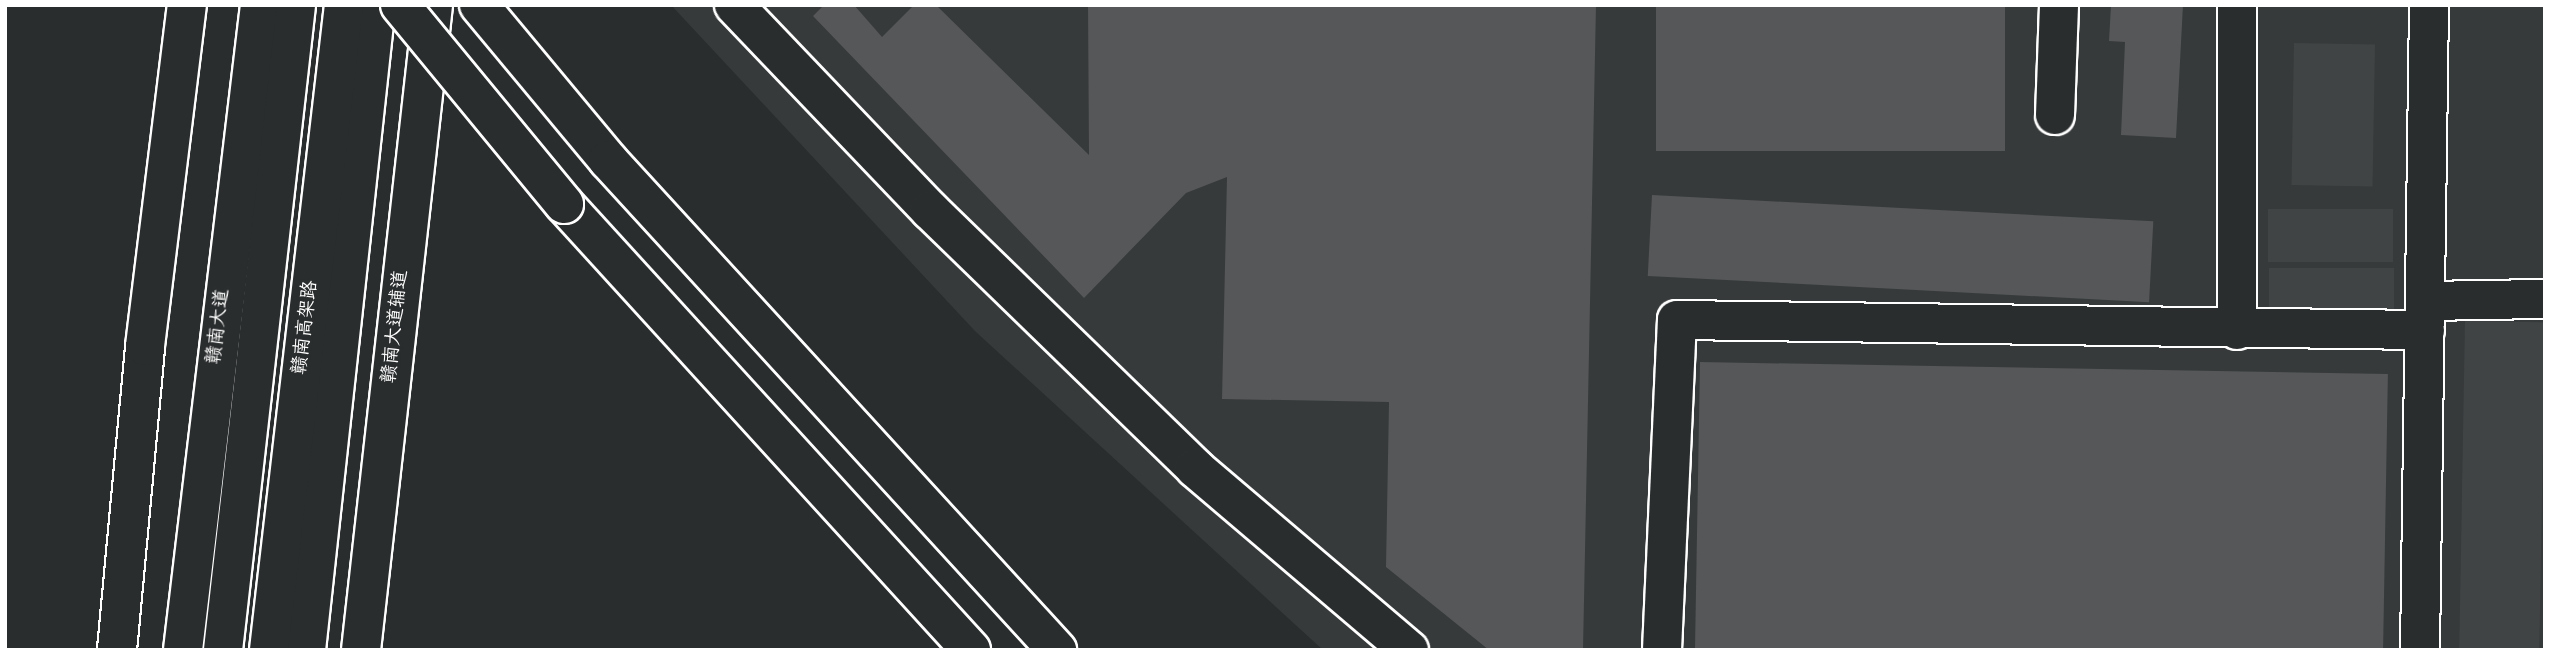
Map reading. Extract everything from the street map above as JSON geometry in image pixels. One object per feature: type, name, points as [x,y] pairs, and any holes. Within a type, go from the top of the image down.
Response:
[{"type":"main road","points":[[117,650],[145,346],[187,5]]},
{"type":"main road","name":"赣南大道","points":[[183,650],[260,5]]},
{"type":"main road","points":[[223,650],[296,5]]},
{"type":"main road","name":"赣南高架路","points":[[269,650],[344,5]]},
{"type":"main road","points":[[306,650],[376,5]]},
{"type":"main road","points":[[400,5],[564,204],[971,650]]},
{"type":"main road","name":"赣南大道辅道","points":[[362,650],[433,5]]},
{"type":"main road","points":[[479,5],[608,160],[1057,650]]},
{"type":"main road","points":[[734,5],[930,210],[1195,468],[1409,650]]},
{"type":"main road","points":[[2055,115],[2059,5]]},
{"type":"main road","points":[[2236,5],[2237,330]]},
{"type":"main road","points":[[2420,650],[2429,5]]},
{"type":"main road","points":[[1662,650],[1677,320],[2237,330],[2425,316],[2545,299]]},
{"type":"shaded area","points":[[671,5],[2545,5],[2545,650],[1323,650],[975,331]]},
{"type":"shaded area","points":[[2294,43],[2375,44],[2373,186],[2292,185]]},
{"type":"shaded area","points":[[2268,209],[2393,209],[2393,262],[2268,262]]},
{"type":"shaded area","points":[[2269,268],[2394,268],[2394,320],[2269,320]]},
{"type":"shaded area","points":[[2465,321],[2545,322],[2539,650],[2459,650]]},
{"type":"building","points":[[824,5],[854,5],[882,37],[914,5],[936,5],[1089,155],[1088,5],[1596,5],[1583,650],[1489,650],[1386,567],[1389,402],[1222,399],[1227,177],[1186,193],[1084,298],[813,16]]},
{"type":"building","points":[[1656,5],[2005,5],[2005,151],[1656,151]]},
{"type":"building","points":[[2111,5],[2183,5],[2176,138],[2121,135],[2125,42],[2109,41]]},
{"type":"building","points":[[1652,195],[2153,221],[2149,302],[1648,276]]},
{"type":"building","points":[[1700,362],[2388,374],[2383,650],[1695,650]]}]
